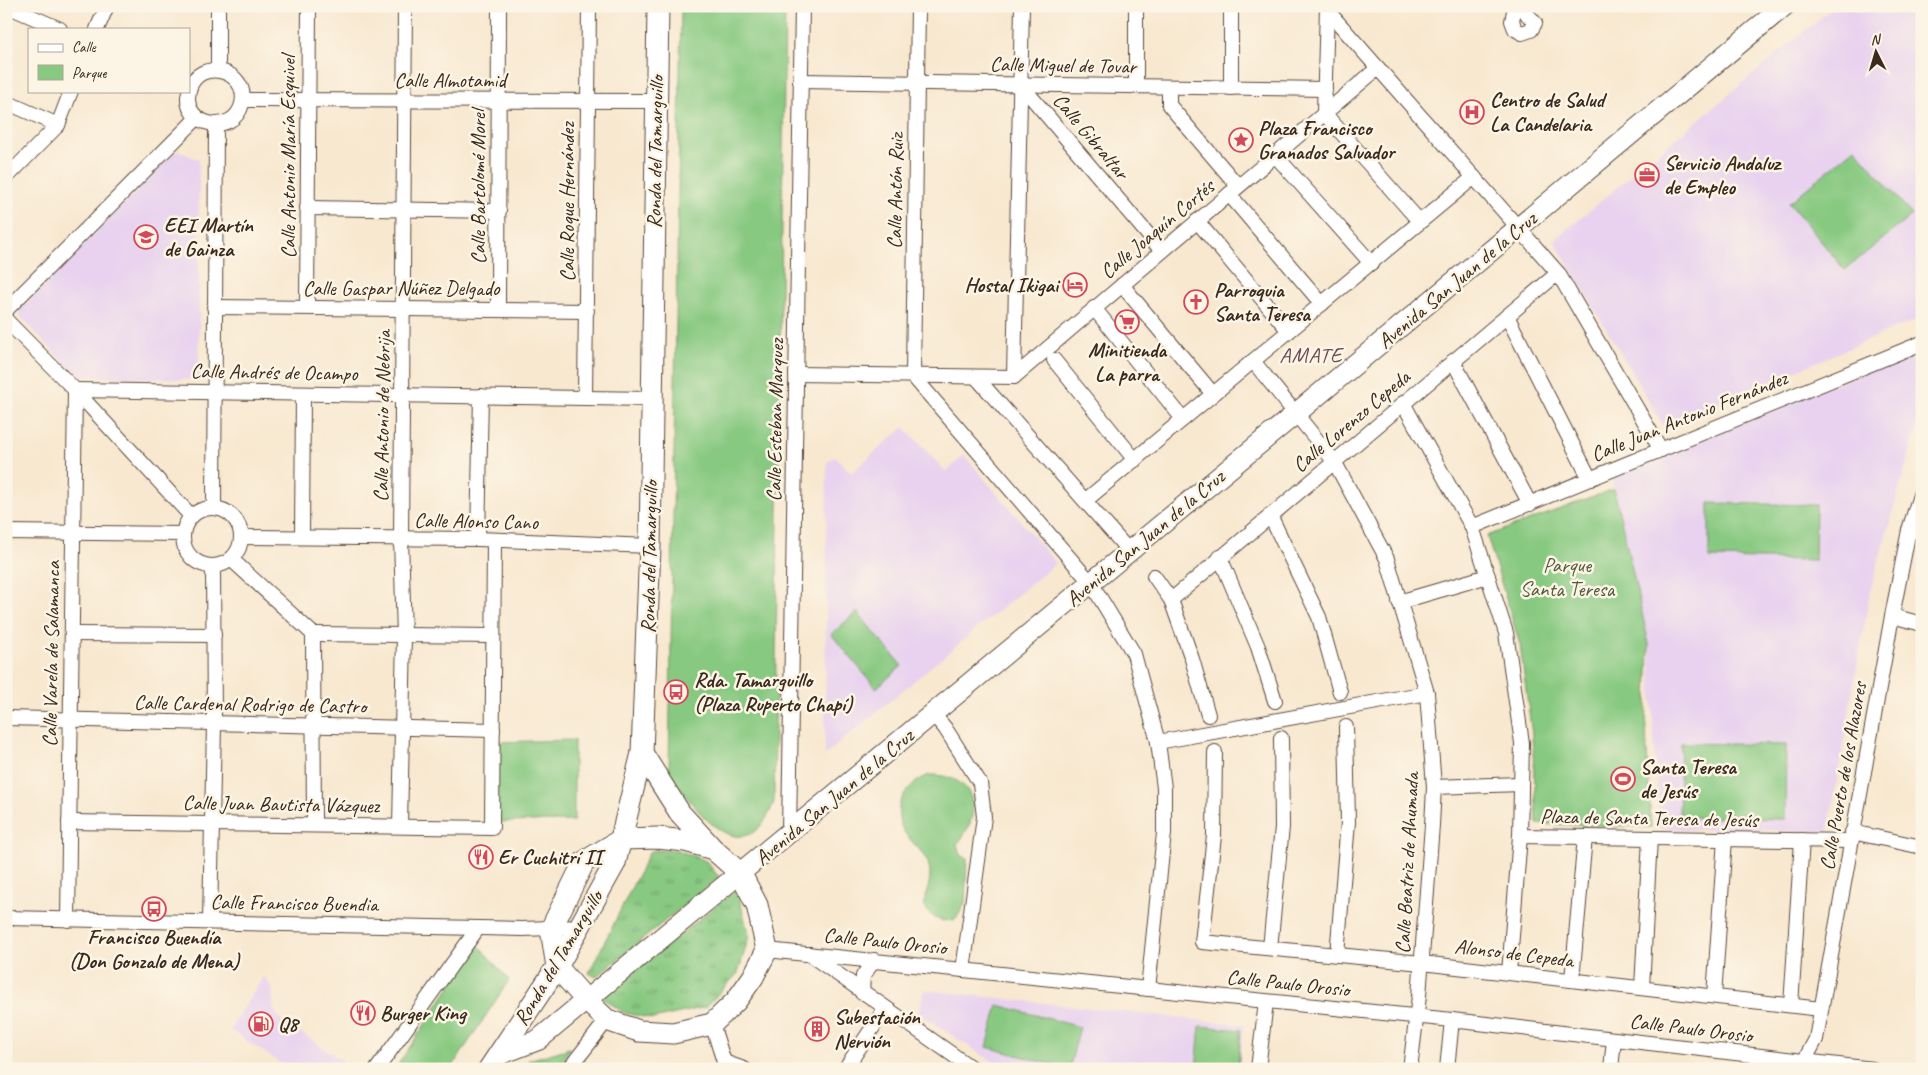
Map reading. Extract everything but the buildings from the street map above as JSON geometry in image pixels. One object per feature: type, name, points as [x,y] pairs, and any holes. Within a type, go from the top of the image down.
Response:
[{"type":"main road","name":"Ronda del Tamarguillo","points":[[493,1062],[558,966],[615,863],[642,753],[650,546],[658,6]]},
{"type":"main road","points":[[642,753],[680,813],[713,849],[741,874],[757,905],[767,950],[753,977],[736,1001],[712,1024],[673,1033],[639,1031],[607,1020],[585,999],[558,966],[550,929],[584,862],[622,839],[676,840],[713,849]]},
{"type":"street","points":[[6,6],[58,28]]},
{"type":"street","points":[[97,28],[107,6]]},
{"type":"street","points":[[218,6],[218,70]]},
{"type":"street","name":"Calle Antonio María Esquivel","points":[[307,307],[309,6]]},
{"type":"street","name":"Calle Antonio de Nebrija","points":[[400,826],[404,635],[401,539],[405,6]]},
{"type":"street","name":"Calle Bartolomé Morel","points":[[498,309],[499,6]]},
{"type":"street","name":"Calle Roque Hernández","points":[[585,398],[590,6]]},
{"type":"street","name":"Calle Esteban Marquez","points":[[789,834],[802,6]]},
{"type":"street","name":"Calle Antón Ruiz","points":[[913,376],[918,6]]},
{"type":"street","points":[[796,374],[1014,377],[1022,6]]},
{"type":"street","points":[[1136,6],[1136,86]]},
{"type":"street","points":[[1231,6],[1231,88]]},
{"type":"street","points":[[1515,6],[1512,20],[1515,29],[1522,33],[1531,30],[1535,23],[1527,14],[1525,6]]},
{"type":"street","name":"Avenida San Juan de la Cruz","points":[[493,1062],[538,1040],[585,999],[741,874],[1784,6]]},
{"type":"street","points":[[1327,8],[1558,272],[1661,450]]},
{"type":"street","points":[[1327,8],[1324,113],[1420,222]]},
{"type":"street","name":"Calle Joaquín Cortés","points":[[1014,377],[1378,68]]},
{"type":"street","points":[[189,92],[188,104],[197,118],[203,122],[216,125],[224,124],[237,115],[243,100],[239,84],[233,77],[218,70],[201,74],[190,88]]},
{"type":"street","name":"Calle Miguel de Tovar","points":[[800,81],[1325,89]]},
{"type":"street","name":"Calle Gibraltar","points":[[1021,84],[1162,251]]},
{"type":"street","points":[[1169,87],[1169,105],[1234,190],[1240,208],[1322,304]]},
{"type":"street","points":[[6,178],[58,125],[71,92]]},
{"type":"street","name":"Calle Almotamid","points":[[243,100],[656,101]]},
{"type":"street","points":[[6,102],[58,125]]},
{"type":"street","points":[[6,310],[197,118]]},
{"type":"street","points":[[214,508],[216,125]]},
{"type":"street","points":[[1274,155],[1371,263]]},
{"type":"street","points":[[1086,500],[1474,177]]},
{"type":"street","points":[[307,208],[499,211]]},
{"type":"street","points":[[1197,221],[1289,331]]},
{"type":"street","name":"Calle Lorenzo Cepeda","points":[[1171,600],[1558,272]]},
{"type":"street","points":[[1122,285],[1213,394]]},
{"type":"street","name":"Calle Gaspar Núñez Delgado","points":[[214,307],[587,311]]},
{"type":"street","points":[[1094,308],[1183,419]]},
{"type":"street","points":[[1507,316],[1590,479]]},
{"type":"street","points":[[6,320],[75,390],[191,516]]},
{"type":"street","name":"Calle Juan Antonio Fernández","points":[[1472,527],[1922,343]]},
{"type":"street","points":[[1054,360],[1134,460]]},
{"type":"street","name":"Calle Beatriz de Ahumada","points":[[1253,361],[1334,461],[1387,559],[1427,693],[1434,787],[1422,962],[1410,1069]]},
{"type":"street","points":[[1453,361],[1530,504]]},
{"type":"street","points":[[913,376],[1091,583],[1134,654],[1158,742],[1164,788],[1164,833],[1148,989]]},
{"type":"street","points":[[976,376],[1129,551]]},
{"type":"street","name":"Calle Andrés de Ocampo","points":[[75,390],[214,390],[303,394],[652,399]]},
{"type":"street","name":"Calle Varela de Salamanca","points":[[68,920],[75,390]]},
{"type":"street","points":[[302,537],[303,394]]},
{"type":"street","points":[[478,539],[481,396]]},
{"type":"street","name":"Plaza de Santa Teresa de Jesús","points":[[1403,404],[1472,527],[1506,633],[1522,743],[1520,836],[1802,840],[1852,836],[1922,847]]},
{"type":"street","name":"Calle Puerto de los Alazores","points":[[1802,1065],[1816,1039],[1892,616],[1916,531],[1922,489]]},
{"type":"street","points":[[214,508],[222,510],[236,520],[241,537],[237,553],[231,559],[213,566],[203,565],[187,553],[183,544],[183,534],[185,524],[191,516],[198,511],[214,508]]},
{"type":"street","points":[[1270,515],[1320,617],[1340,692]]},
{"type":"street","points":[[6,532],[183,534]]},
{"type":"street","name":"Calle Alonso Cano","points":[[241,537],[478,539],[650,546]]},
{"type":"street","points":[[493,730],[494,540]]},
{"type":"street","points":[[1220,557],[1258,647],[1275,701]]},
{"type":"street","points":[[231,559],[313,634],[493,636]]},
{"type":"street","points":[[210,922],[210,824],[214,724],[213,566]]},
{"type":"street","points":[[1154,576],[1171,600],[1192,658],[1208,715]]},
{"type":"street","points":[[1399,602],[1488,576]]},
{"type":"street","points":[[1892,616],[1922,624]]},
{"type":"street","points":[[72,634],[214,635]]},
{"type":"street","points":[[313,634],[314,825]]},
{"type":"street","points":[[1158,742],[1427,693]]},
{"type":"street","points":[[933,714],[945,728],[980,783],[984,817],[963,970]]},
{"type":"street","name":"Calle Cardenal Rodrigo de Castro","points":[[6,718],[493,730]]},
{"type":"street","points":[[1337,955],[1348,822],[1346,727]]},
{"type":"street","name":"Calle Juan Bautista Vázquez","points":[[69,822],[492,828],[493,730]]},
{"type":"street","points":[[1270,948],[1282,827],[1281,738]]},
{"type":"street","name":"Alonso de Cepeda","points":[[1215,752],[1214,836],[1202,942],[1422,962],[1821,1009]]},
{"type":"street","points":[[1434,787],[1521,784]]},
{"type":"street","points":[[1509,973],[1520,836]]},
{"type":"street","points":[[1572,980],[1585,837]]},
{"type":"street","points":[[1642,988],[1650,838]]},
{"type":"street","points":[[1714,996],[1725,839]]},
{"type":"street","points":[[1791,1005],[1802,840]]},
{"type":"street","name":"Calle Francisco Buendia","points":[[6,918],[478,928],[550,929],[581,927]]},
{"type":"street","points":[[376,1069],[478,928]]},
{"type":"street","name":"Calle Paulo Orosio","points":[[767,950],[1417,1016],[1614,1039],[1802,1065],[1873,1069]]},
{"type":"street","points":[[809,954],[862,993],[973,1069]]},
{"type":"street","points":[[862,993],[863,976],[874,960]]},
{"type":"street","points":[[1258,1069],[1266,1002]]},
{"type":"street","points":[[845,1069],[885,1009]]},
{"type":"street","points":[[569,1069],[607,1020]]},
{"type":"street","points":[[1447,1069],[1452,1020]]},
{"type":"street","points":[[712,1024],[721,1065],[744,1069]]},
{"type":"street","points":[[1611,1069],[1614,1039]]},
{"type":"shaded area","points":[[1835,6],[1922,6],[1922,317],[1664,427],[1554,240]]},
{"type":"shaded area","name":"EEI Martín de Gainza","points":[[177,150],[199,160],[199,380],[76,376],[17,313]]},
{"type":"shaded area","points":[[1922,349],[1922,410],[1870,592],[1828,831],[1659,829],[1649,644],[1611,473]]},
{"type":"shaded area","points":[[904,427],[946,472],[964,455],[1056,563],[825,755],[827,462],[835,456],[851,473]]},
{"type":"shaded area","name":"Q8","points":[[264,976],[272,988],[274,1010],[280,1019],[355,1069],[289,1069],[230,1030]]},
{"type":"shaded area","points":[[925,990],[1244,1025],[1239,1069],[1004,1069],[918,1013]]},
{"type":"green space","points":[[681,6],[785,6],[774,802],[762,824],[749,835],[734,836],[720,830],[705,818],[691,803],[669,771]]},
{"type":"green space","points":[[1855,148],[1912,215],[1845,270],[1789,203]]},
{"type":"green space","name":"Parque Santa Teresa","points":[[1614,489],[1649,644],[1646,730],[1651,827],[1537,824],[1532,735],[1520,645],[1487,536]]},
{"type":"green space","points":[[1709,503],[1816,505],[1815,560],[1709,558]]},
{"type":"green space","points":[[857,612],[902,666],[876,688],[831,634]]},
{"type":"green space","points":[[574,740],[574,821],[492,822],[493,742]]},
{"type":"green space","points":[[1681,743],[1786,745],[1785,819],[1679,817]]},
{"type":"green space","points":[[929,775],[944,776],[956,781],[965,788],[971,797],[973,807],[966,832],[957,844],[960,855],[967,858],[965,904],[956,919],[945,921],[937,919],[923,905],[929,884],[930,873],[928,863],[924,855],[905,833],[900,824],[899,815],[899,806],[907,791],[913,784]]},
{"type":"green space","points":[[677,850],[706,861],[719,877],[596,977],[589,973],[650,851]]},
{"type":"green space","points":[[737,889],[749,936],[738,973],[706,1007],[653,1019],[625,1013],[602,998]]},
{"type":"green space","points":[[478,945],[509,980],[451,1069],[395,1069]]},
{"type":"green space","points":[[998,1005],[1080,1027],[1069,1069],[987,1047]]},
{"type":"green space","points":[[1200,1026],[1241,1030],[1238,1069],[1196,1069]]},
{"type":"green space","points":[[570,1048],[557,1069],[523,1069],[529,1060]]},
{"type":"place","name":"Centro de Salud La Candelaria","points":[[1472,112]]},
{"type":"place","name":"Plaza Francisco Granados Salvador","points":[[1241,140]]},
{"type":"place","name":"Servicio Andaluz de Empleo","points":[[1647,175]]},
{"type":"place","name":"EEI Martín de Gainza","points":[[146,237]]},
{"type":"place","name":"Hostal Ikigai","points":[[1075,285]]},
{"type":"place","name":"Parroquia Santa Teresa","points":[[1196,302]]},
{"type":"place","name":"Minitienda La parra","points":[[1127,322]]},
{"type":"place","name":"Rda. Tamarguillo (Plaza Ruperto Chapí)","points":[[676,692]]},
{"type":"place","name":"Santa Teresa de Jesús","points":[[1623,779]]},
{"type":"place","name":"Er Cuchitrí II","points":[[481,857]]},
{"type":"place","name":"Francisco Buendía (Don Gonzalo de Mena)","points":[[154,909]]},
{"type":"place","name":"Burger King","points":[[363,1013]]},
{"type":"place","name":"Q8","points":[[261,1024]]},
{"type":"place","name":"Subestación Nervión","points":[[817,1029]]},
{"type":"district","name":"AMATE","points":[[1311,354]]}]
